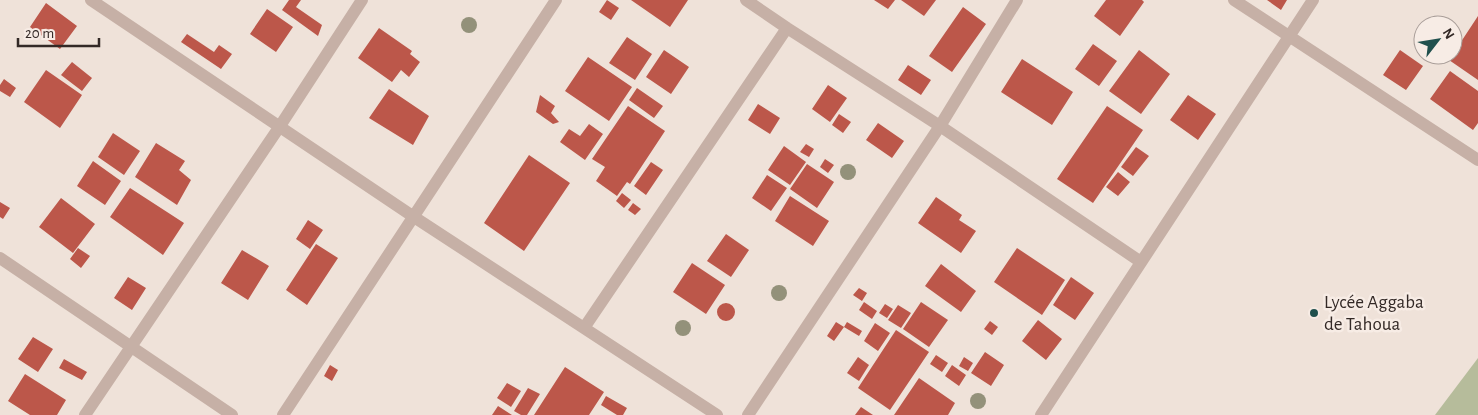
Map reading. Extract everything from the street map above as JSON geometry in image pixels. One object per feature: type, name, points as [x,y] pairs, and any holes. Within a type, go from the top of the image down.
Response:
[{"type":"street","points":[[85,415],[280,126],[362,0]]},
{"type":"street","points":[[284,415],[556,0]]},
{"type":"street","points":[[746,0],[940,126],[1142,262]]},
{"type":"street","points":[[748,415],[940,126],[1017,0]]},
{"type":"street","points":[[1234,0],[1478,160]]},
{"type":"street","points":[[1041,415],[1313,0]]},
{"type":"street","points":[[95,1],[414,217],[717,415]]},
{"type":"street","points":[[584,328],[787,28]]},
{"type":"street","points":[[0,258],[232,415]]},
{"type":"green space","points":[[1478,358],[1478,415],[1435,415]]},
{"type":"building","points":[[289,0],[301,0],[296,7],[322,25],[318,36],[282,10]]},
{"type":"building","points":[[607,0],[619,8],[611,20],[599,12]]},
{"type":"building","points":[[631,0],[688,0],[670,27]]},
{"type":"building","points":[[874,0],[895,0],[888,9]]},
{"type":"building","points":[[901,0],[936,0],[924,16]]},
{"type":"building","points":[[1106,0],[1142,0],[1144,2],[1120,36],[1094,16]]},
{"type":"building","points":[[1267,0],[1287,0],[1281,10]]},
{"type":"building","points":[[46,3],[77,26],[60,49],[30,27]]},
{"type":"building","points":[[963,7],[986,24],[952,72],[929,56]]},
{"type":"building","points":[[267,9],[293,27],[276,52],[250,34]]},
{"type":"building","points":[[1478,16],[1478,80],[1456,65],[1463,65],[1463,39]]},
{"type":"building","points":[[379,28],[412,51],[410,54],[420,62],[409,77],[401,70],[392,82],[358,58]]},
{"type":"building","points":[[187,34],[214,52],[219,45],[232,54],[221,69],[181,42]]},
{"type":"building","points":[[627,37],[652,54],[635,80],[609,63]]},
{"type":"building","points":[[1093,44],[1117,61],[1099,86],[1075,69]]},
{"type":"building","points":[[664,50],[689,67],[671,94],[646,77]]},
{"type":"building","points":[[1139,50],[1170,74],[1141,114],[1109,91]]},
{"type":"building","points":[[1400,50],[1413,59],[1413,65],[1423,66],[1406,90],[1383,75]]},
{"type":"building","points":[[588,57],[632,87],[609,121],[565,91]]},
{"type":"building","points":[[1022,59],[1073,92],[1052,125],[1001,92]]},
{"type":"building","points":[[72,62],[92,78],[82,91],[61,75]]},
{"type":"building","points":[[908,65],[931,80],[921,95],[898,80]]},
{"type":"building","points":[[46,70],[82,95],[60,128],[24,102]]},
{"type":"building","points":[[1450,71],[1478,91],[1478,123],[1473,130],[1430,99]]},
{"type":"building","points":[[4,79],[16,88],[10,97],[0,91],[0,85]]},
{"type":"building","points":[[828,85],[847,98],[830,122],[812,109]]},
{"type":"building","points":[[637,88],[663,106],[654,118],[629,100]]},
{"type":"building","points":[[389,89],[429,116],[413,145],[369,118]]},
{"type":"building","points":[[540,95],[555,106],[551,113],[559,122],[553,124],[536,112]]},
{"type":"building","points":[[1188,95],[1216,114],[1198,140],[1170,120]]},
{"type":"building","points":[[758,104],[780,118],[770,134],[748,120]]},
{"type":"building","points":[[628,106],[665,131],[630,184],[627,182],[617,196],[596,181],[605,167],[592,159]]},
{"type":"building","points":[[1107,106],[1143,130],[1093,203],[1057,179]]},
{"type":"building","points":[[839,114],[851,122],[843,133],[832,125]]},
{"type":"building","points":[[878,123],[904,141],[892,158],[866,140]]},
{"type":"building","points":[[589,124],[603,134],[585,160],[560,142],[569,129],[580,136]]},
{"type":"building","points":[[113,133],[140,151],[124,175],[98,157]]},
{"type":"building","points":[[156,143],[185,161],[179,170],[191,180],[177,205],[135,177]]},
{"type":"building","points":[[806,144],[814,149],[809,157],[800,152]]},
{"type":"building","points":[[784,146],[806,162],[790,185],[768,170]]},
{"type":"building","points":[[1136,147],[1149,156],[1133,176],[1121,167]]},
{"type":"building","points":[[529,155],[570,183],[524,251],[484,223]]},
{"type":"building","points":[[825,159],[834,165],[828,173],[820,167]]},
{"type":"building","points":[[93,161],[121,181],[105,205],[77,186]]},
{"type":"building","points":[[651,162],[663,170],[646,195],[634,186]]},
{"type":"building","points":[[807,164],[834,182],[817,208],[790,189]]},
{"type":"building","points":[[1118,172],[1130,182],[1118,196],[1106,187]]},
{"type":"building","points":[[767,175],[787,188],[771,211],[752,198]]},
{"type":"building","points":[[130,188],[184,223],[163,255],[110,217]]},
{"type":"building","points":[[622,193],[631,200],[624,208],[616,201]]},
{"type":"building","points":[[790,196],[829,221],[813,246],[775,221]]},
{"type":"building","points":[[936,197],[962,215],[959,220],[976,231],[961,253],[918,223]]},
{"type":"building","points":[[61,198],[95,224],[73,253],[39,227]]},
{"type":"building","points":[[0,202],[10,208],[3,219],[0,217]]},
{"type":"building","points":[[633,203],[641,209],[635,215],[628,210]]},
{"type":"building","points":[[308,220],[323,230],[310,249],[296,239]]},
{"type":"building","points":[[726,234],[749,250],[731,277],[707,261]]},
{"type":"building","points":[[316,244],[338,258],[307,305],[286,290]]},
{"type":"building","points":[[78,248],[90,256],[81,268],[70,259]]},
{"type":"building","points":[[1017,248],[1065,280],[1042,315],[994,282]]},
{"type":"building","points":[[242,250],[269,266],[248,300],[221,283]]},
{"type":"building","points":[[692,263],[725,285],[706,314],[673,292]]},
{"type":"building","points":[[941,264],[976,291],[961,312],[925,286]]},
{"type":"building","points":[[128,277],[146,288],[132,310],[114,298]]},
{"type":"building","points":[[1071,277],[1094,293],[1075,320],[1053,305]]},
{"type":"building","points":[[859,288],[867,293],[862,301],[853,295]]},
{"type":"building","points":[[864,302],[877,311],[872,319],[859,310]]},
{"type":"building","points":[[921,302],[948,320],[929,347],[903,329]]},
{"type":"building","points":[[726,303],[732,306],[735,312],[732,318],[726,321],[720,318],[717,312],[720,306]]},
{"type":"building","points":[[885,304],[893,309],[887,318],[879,313]]},
{"type":"building","points":[[898,305],[911,313],[901,328],[888,320]]},
{"type":"building","points":[[1038,320],[1062,339],[1046,360],[1022,341]]},
{"type":"building","points":[[990,321],[998,327],[992,335],[984,329]]},
{"type":"building","points":[[836,322],[844,327],[834,341],[827,336]]},
{"type":"building","points":[[847,322],[862,331],[859,336],[844,327]]},
{"type":"building","points":[[875,323],[890,333],[878,351],[864,341]]},
{"type":"building","points":[[896,330],[929,352],[890,410],[858,388]]},
{"type":"building","points":[[33,337],[53,349],[38,372],[18,359]]},
{"type":"building","points":[[985,352],[1004,365],[991,386],[971,373]]},
{"type":"building","points":[[936,355],[948,363],[942,372],[930,364]]},
{"type":"building","points":[[858,357],[869,365],[859,381],[847,373]]},
{"type":"building","points":[[964,357],[973,363],[968,371],[959,366]]},
{"type":"building","points":[[64,359],[87,372],[82,380],[59,368]]},
{"type":"building","points":[[330,365],[338,370],[332,381],[324,376]]},
{"type":"building","points":[[952,365],[966,375],[959,386],[945,376]]},
{"type":"building","points":[[565,367],[604,392],[589,415],[534,415]]},
{"type":"building","points":[[25,374],[66,400],[57,415],[30,415],[8,401]]},
{"type":"building","points":[[919,378],[955,403],[948,415],[894,415]]},
{"type":"building","points":[[507,383],[521,391],[511,407],[497,398]]},
{"type":"building","points":[[528,388],[540,394],[527,415],[521,415],[514,411]]},
{"type":"building","points":[[606,396],[627,408],[623,415],[617,415],[601,405]]},
{"type":"building","points":[[498,406],[512,415],[492,415]]},
{"type":"building","points":[[861,407],[873,415],[855,415]]},
{"type":"place","name":"Lycée Aggaba de Tahoua","points":[[1314,313]]}]
